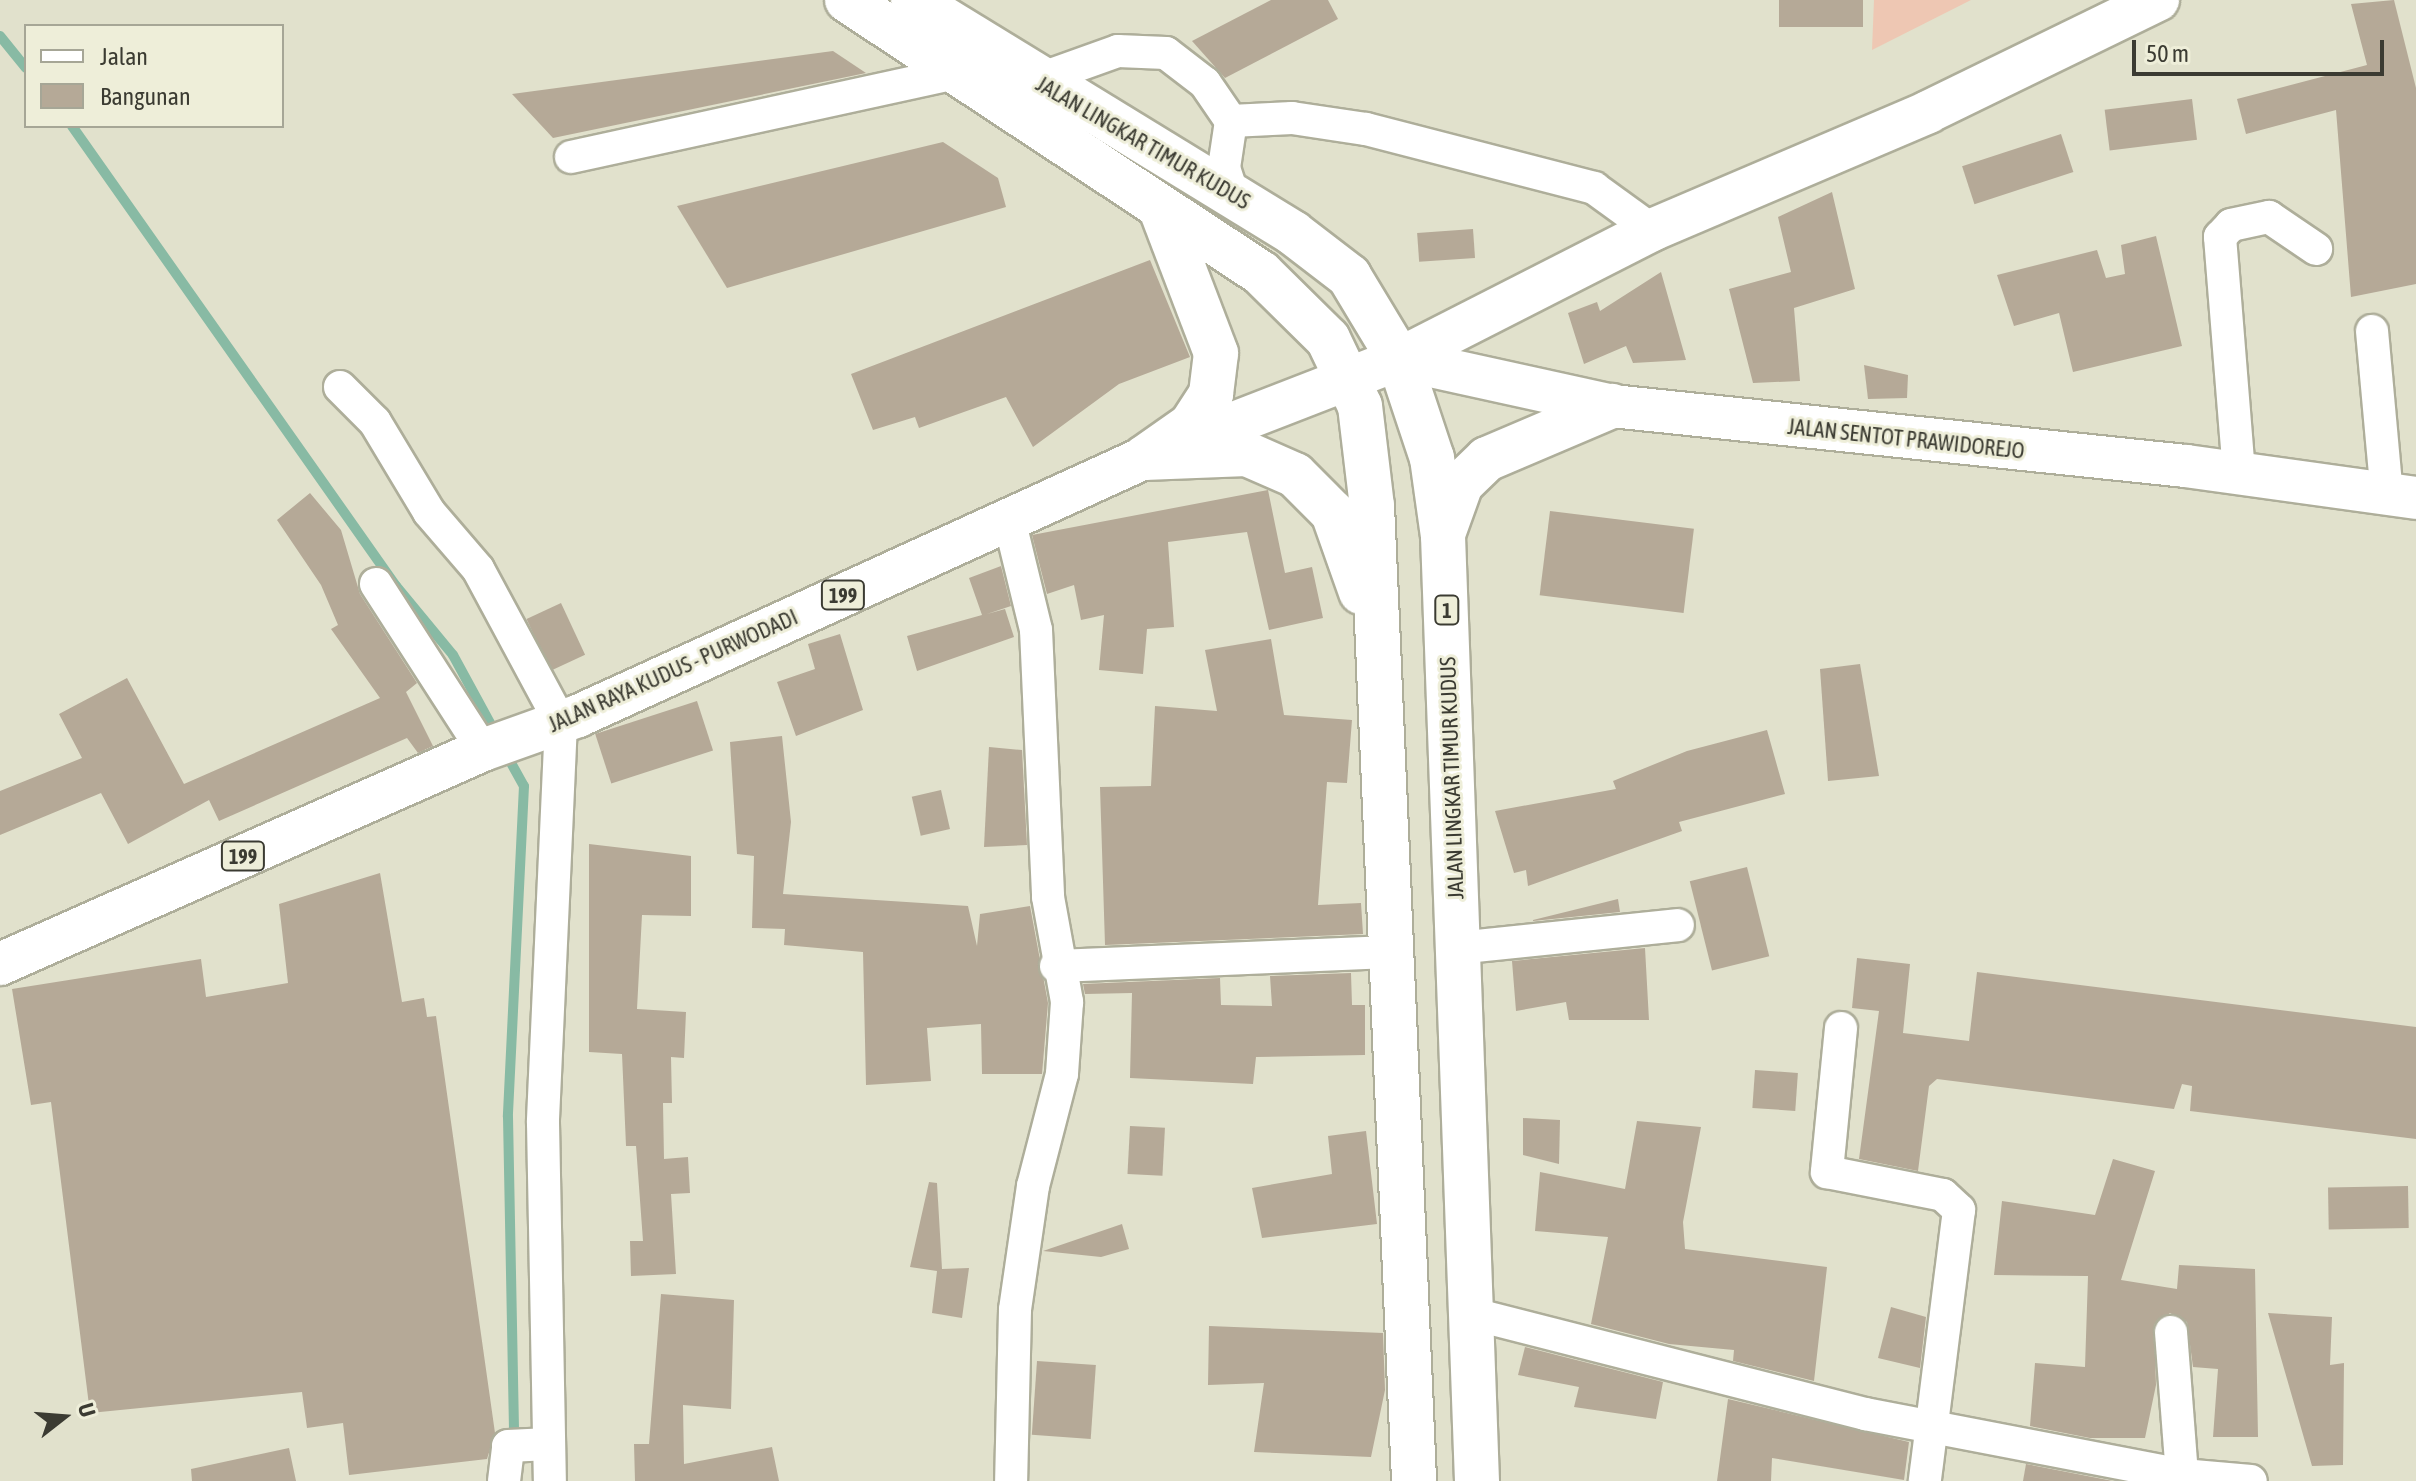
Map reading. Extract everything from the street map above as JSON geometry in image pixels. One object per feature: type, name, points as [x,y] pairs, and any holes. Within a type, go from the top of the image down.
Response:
[{"type":"highway","name":"JALAN LINGKAR TIMUR KUDUS","points":[[847,0],[1261,273],[1328,339],[1360,406],[1372,506],[1414,1481]]},
{"type":"highway","name":"JALAN LINGKAR TIMUR KUDUS","points":[[913,0],[1034,81],[1231,189],[1349,276],[1399,359],[1432,458],[1443,536],[1477,1481]]},
{"type":"highway","points":[[1144,458],[1191,425],[1211,394],[1216,353],[1161,209]]},
{"type":"highway","points":[[1443,536],[1461,484],[1487,459],[1612,406]]},
{"type":"highway","points":[[1144,458],[1247,454],[1295,475],[1333,513],[1355,569],[1380,674]]},
{"type":"main road","name":"JALAN RAYA KUDUS - PURWODADI","points":[[0,964],[485,749],[552,726],[1144,458],[1399,359],[1646,225],[1928,112],[2158,0]]},
{"type":"main road","name":"JALAN SENTOT PRAWIDOREJO","points":[[1399,359],[1612,406],[2239,473],[2401,496]]},
{"type":"street","points":[[1034,81],[1118,51],[1166,53],[1205,83],[1231,121],[1224,168],[1231,189]]},
{"type":"street","points":[[571,157],[957,73]]},
{"type":"street","points":[[1231,121],[1292,118],[1366,129],[1594,188],[1646,225]]},
{"type":"street","points":[[2239,473],[2220,237],[2231,225],[2269,217],[2316,249]]},
{"type":"street","points":[[2372,331],[2401,496]]},
{"type":"street","points":[[340,387],[384,434],[429,512],[478,569],[552,726],[534,1444],[550,1481]]},
{"type":"street","points":[[1009,519],[1036,630],[1056,966],[1067,1002],[1062,1074],[1033,1186],[1015,1310],[1011,1481]]},
{"type":"street","points":[[376,584],[485,749]]},
{"type":"street","points":[[1457,948],[1678,925]]},
{"type":"street","points":[[1056,966],[1391,952]]},
{"type":"street","points":[[1841,1028],[1827,1172],[1943,1195],[1959,1210],[1925,1481]]},
{"type":"street","points":[[1469,1313],[1930,1427],[2182,1475],[2251,1481]]},
{"type":"street","points":[[2171,1332],[2182,1475]]},
{"type":"street","points":[[504,1481],[504,1449],[534,1444]]},
{"type":"shaded area","points":[[1874,0],[1971,0],[1872,50]]},
{"type":"building","points":[[1271,0],[1328,0],[1338,19],[1225,78],[1192,41]]},
{"type":"building","points":[[1779,0],[1863,0],[1863,27],[1779,27]]},
{"type":"building","points":[[2394,0],[2416,88],[2416,284],[2351,297],[2336,110],[2246,134],[2237,99],[2367,65],[2351,4]]},
{"type":"building","points":[[833,51],[866,73],[553,138],[512,94]]},
{"type":"building","points":[[2192,99],[2197,140],[2110,150],[2105,110]]},
{"type":"building","points":[[2061,134],[2073,172],[1974,204],[1962,166]]},
{"type":"building","points":[[943,142],[998,178],[1006,207],[727,288],[677,206]]},
{"type":"building","points":[[1832,192],[1855,289],[1794,308],[1800,381],[1753,383],[1729,289],[1791,272],[1778,217]]},
{"type":"building","points":[[1473,229],[1475,258],[1419,262],[1417,233]]},
{"type":"building","points":[[2156,236],[2182,346],[2073,372],[2059,313],[2014,326],[1997,275],[2097,250],[2106,278],[2125,274],[2121,245]]},
{"type":"building","points":[[1150,260],[1190,357],[1119,384],[1033,447],[1006,397],[919,428],[915,417],[873,430],[851,374]]},
{"type":"building","points":[[1661,272],[1686,360],[1633,363],[1626,346],[1584,364],[1568,313],[1597,302],[1600,311]]},
{"type":"building","points":[[1864,365],[1908,375],[1907,398],[1868,399]]},
{"type":"building","points":[[1268,490],[1285,573],[1312,567],[1323,618],[1269,630],[1247,532],[1168,542],[1174,627],[1147,629],[1143,674],[1099,670],[1104,615],[1081,620],[1074,585],[1047,594],[1032,535]]},
{"type":"building","points":[[310,493],[341,530],[360,594],[417,683],[406,692],[433,746],[418,753],[407,738],[219,821],[209,800],[128,844],[101,793],[0,835],[0,791],[82,758],[59,714],[127,678],[184,784],[380,698],[331,629],[338,625],[321,585],[277,520]]},
{"type":"building","points":[[1550,511],[1694,529],[1684,613],[1540,595]]},
{"type":"building","points":[[1001,566],[1011,606],[987,614],[1005,609],[1014,637],[917,671],[907,636],[982,615],[969,578]]},
{"type":"building","points":[[561,603],[585,655],[551,671],[527,619]]},
{"type":"building","points":[[840,634],[863,710],[796,736],[777,682],[815,669],[808,644]]},
{"type":"building","points":[[1271,639],[1284,715],[1352,720],[1347,783],[1327,782],[1318,905],[1361,903],[1363,934],[1105,945],[1100,787],[1151,786],[1155,706],[1217,711],[1205,650]]},
{"type":"building","points":[[1860,664],[1879,776],[1828,781],[1820,669]]},
{"type":"building","points":[[697,701],[713,750],[611,784],[595,734]]},
{"type":"building","points":[[1767,730],[1785,794],[1679,822],[1682,831],[1528,886],[1526,870],[1514,873],[1495,811],[1616,789],[1613,781],[1687,751]]},
{"type":"building","points":[[782,736],[791,822],[783,894],[968,906],[977,946],[980,914],[1030,906],[1048,1003],[1042,1074],[982,1074],[981,1024],[927,1028],[931,1081],[866,1085],[863,952],[784,945],[785,929],[752,928],[754,856],[737,854],[730,742]]},
{"type":"building","points":[[989,747],[1022,750],[1027,845],[984,847]]},
{"type":"building","points":[[941,790],[950,829],[921,836],[912,797]]},
{"type":"building","points":[[589,844],[691,856],[691,916],[642,915],[637,1009],[686,1012],[684,1058],[671,1057],[672,1103],[663,1103],[664,1159],[688,1157],[690,1193],[671,1194],[676,1274],[631,1276],[630,1241],[643,1241],[636,1146],[626,1146],[622,1054],[589,1052]]},
{"type":"building","points":[[1747,867],[1769,956],[1712,971],[1690,881]]},
{"type":"building","points":[[380,873],[402,1002],[424,998],[427,1017],[436,1016],[495,1433],[487,1459],[349,1475],[343,1423],[307,1428],[302,1392],[90,1413],[51,1102],[31,1105],[12,989],[201,959],[206,997],[288,983],[279,904]]},
{"type":"building","points":[[1618,899],[1620,912],[1533,921],[1533,920]]},
{"type":"building","points":[[1645,948],[1649,1020],[1569,1020],[1566,1002],[1516,1011],[1512,961]]},
{"type":"building","points":[[1857,958],[1910,964],[1903,1033],[1969,1041],[1977,972],[2416,1027],[2416,1139],[2190,1111],[2192,1086],[2182,1084],[2174,1109],[1937,1079],[1929,1086],[1918,1171],[1859,1159],[1879,1011],[1852,1008]]},
{"type":"building","points":[[1351,973],[1352,1005],[1365,1005],[1365,1055],[1256,1057],[1253,1084],[1130,1078],[1132,993],[1085,994],[1083,984],[1220,978],[1221,1005],[1272,1006],[1270,976]]},
{"type":"building","points":[[1755,1070],[1798,1073],[1795,1111],[1752,1108]]},
{"type":"building","points":[[1523,1118],[1560,1120],[1559,1164],[1523,1155]]},
{"type":"building","points":[[1637,1121],[1701,1127],[1683,1222],[1685,1249],[1827,1267],[1814,1381],[1733,1361],[1734,1350],[1669,1344],[1591,1324],[1608,1237],[1535,1231],[1540,1172],[1625,1189]]},
{"type":"building","points":[[1130,1126],[1165,1128],[1162,1176],[1127,1174]]},
{"type":"building","points":[[1366,1131],[1377,1224],[1262,1238],[1252,1188],[1332,1174],[1328,1136]]},
{"type":"building","points":[[2113,1159],[2155,1171],[2121,1280],[2177,1289],[2179,1265],[2255,1269],[2258,1437],[2213,1437],[2218,1369],[2193,1367],[2187,1322],[2170,1313],[2154,1325],[2156,1385],[2145,1438],[2090,1438],[2030,1426],[2035,1363],[2085,1367],[2088,1276],[1994,1275],[2002,1201],[2095,1215]]},
{"type":"building","points":[[929,1182],[937,1183],[942,1269],[969,1268],[962,1318],[932,1313],[937,1271],[910,1267]]},
{"type":"building","points":[[2408,1186],[2409,1228],[2329,1229],[2328,1187]]},
{"type":"building","points":[[1122,1224],[1129,1249],[1101,1257],[1043,1251]]},
{"type":"building","points":[[661,1294],[734,1300],[731,1409],[683,1405],[684,1464],[772,1447],[779,1481],[635,1481],[634,1444],[649,1444]]},
{"type":"building","points":[[1891,1307],[1926,1317],[1920,1368],[1878,1358]]},
{"type":"building","points":[[2268,1313],[2332,1317],[2330,1365],[2344,1363],[2343,1465],[2312,1466]]},
{"type":"building","points":[[1209,1326],[1383,1333],[1385,1390],[1371,1457],[1254,1452],[1264,1383],[1208,1385]]},
{"type":"building","points":[[1525,1347],[1663,1382],[1656,1419],[1574,1407],[1579,1387],[1518,1375]]},
{"type":"building","points":[[1037,1361],[1096,1365],[1091,1439],[1032,1435]]},
{"type":"building","points":[[1728,1399],[1909,1442],[1904,1480],[1772,1458],[1771,1481],[1717,1481]]},
{"type":"building","points":[[289,1448],[296,1481],[192,1481],[191,1469]]},
{"type":"building","points":[[2026,1464],[2113,1481],[2023,1481]]},
{"type":"waterway","points":[[0,36],[24,66]]},
{"type":"waterway","points":[[73,128],[396,586],[453,655],[496,734]]},
{"type":"waterway","points":[[505,752],[524,786],[508,1117],[514,1443]]}]
